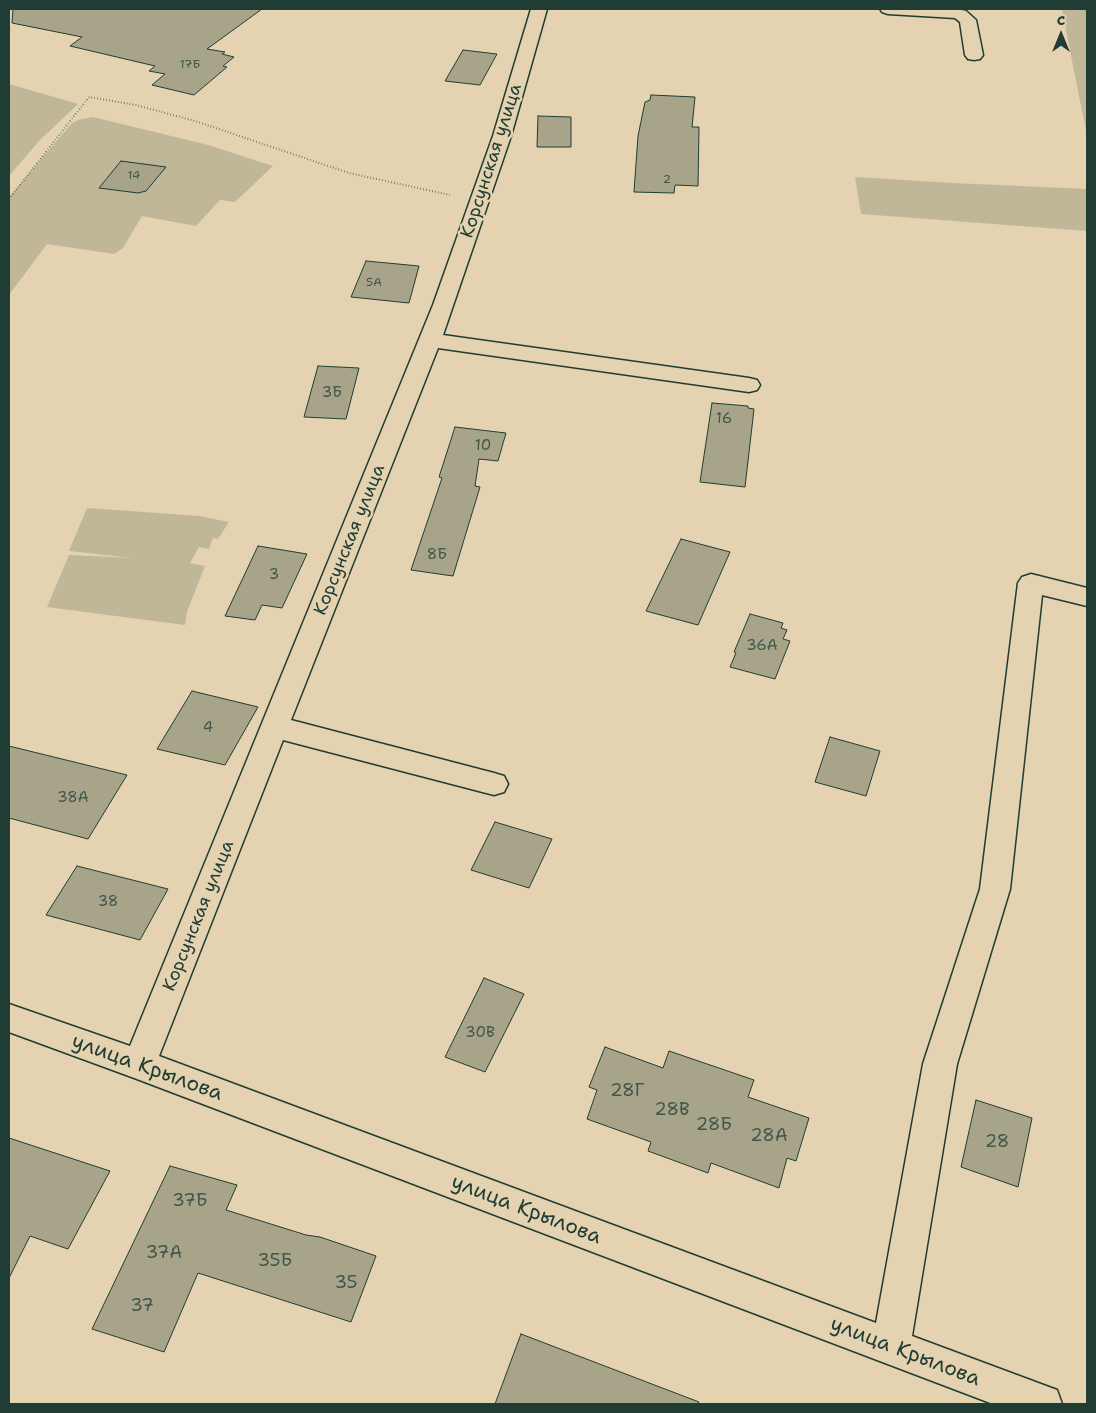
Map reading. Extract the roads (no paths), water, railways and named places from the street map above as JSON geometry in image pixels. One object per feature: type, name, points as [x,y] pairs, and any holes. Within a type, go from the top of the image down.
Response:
[{"type":"street","name":"Корсунская улица","points":[[139,1064],[444,305],[502,136],[538,9]]},
{"type":"street","points":[[888,9],[945,11],[960,14],[968,20],[974,56]]},
{"type":"street","points":[[430,340],[748,385]]},
{"type":"street","points":[[891,1346],[940,1064],[995,889],[1031,583],[1087,597]]},
{"type":"street","points":[[275,727],[494,784]]},
{"type":"street","name":"улица Крылова","points":[[9,1018],[139,1064],[1043,1404]]}]
